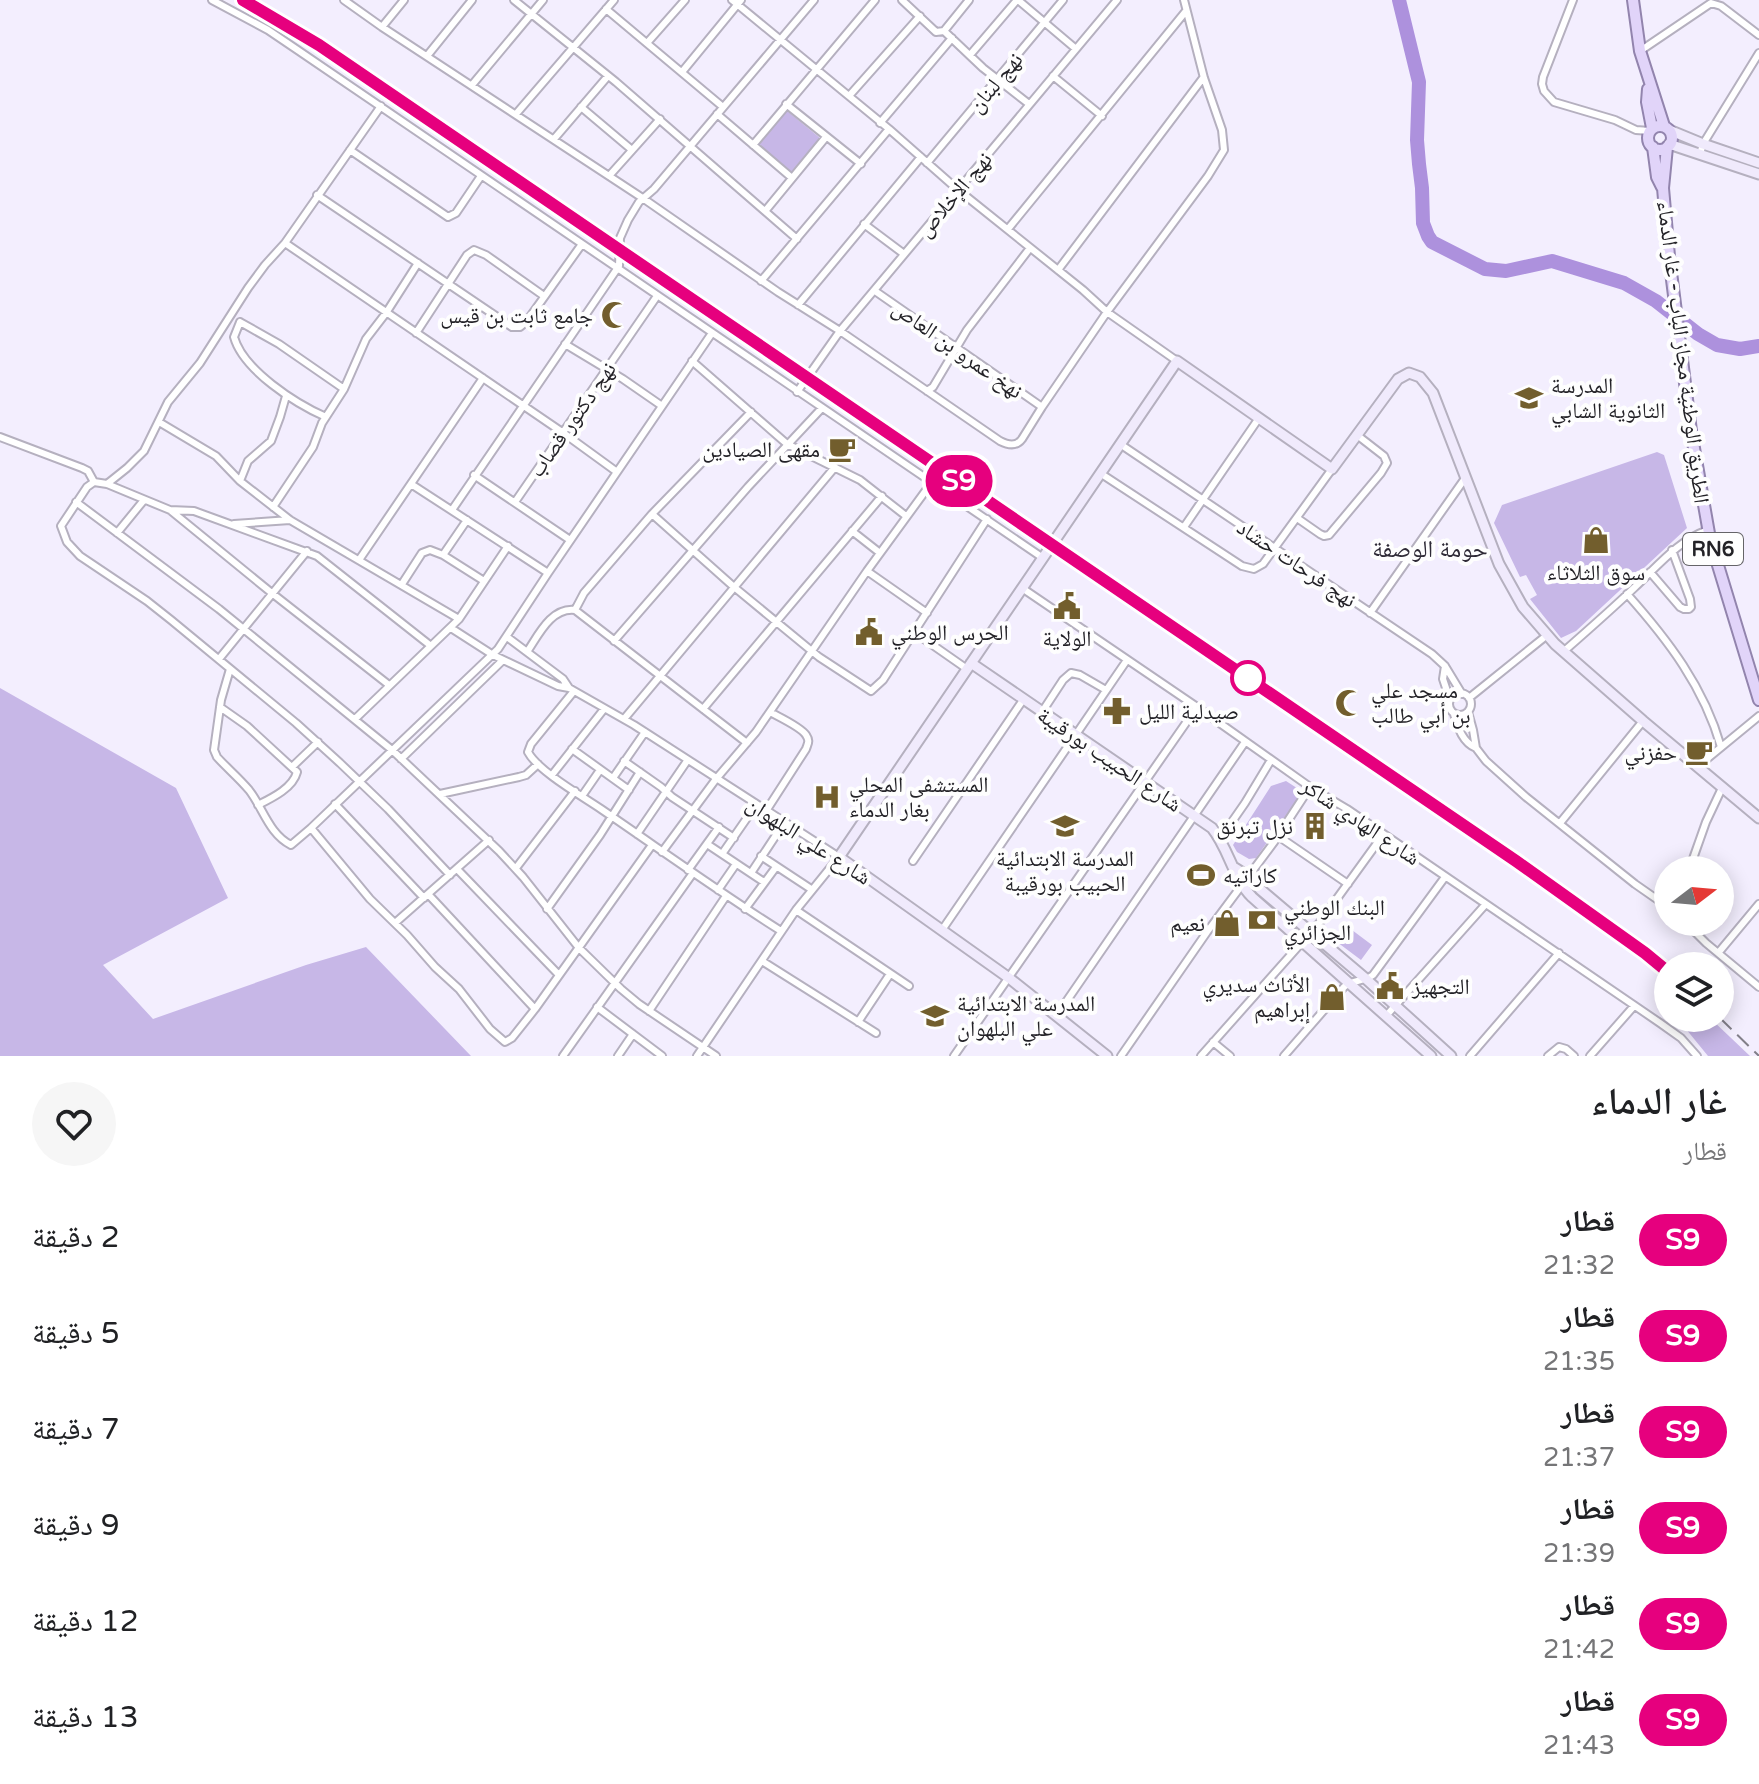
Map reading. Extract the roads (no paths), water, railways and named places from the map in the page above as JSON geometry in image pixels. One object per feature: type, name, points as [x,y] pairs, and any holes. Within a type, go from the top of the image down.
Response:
[{"type":"main road","name":"RN6","points":[[1633,0],[1640,51],[1649,79],[1647,102],[1659,129],[1671,136],[1668,146]]},
{"type":"main road","name":"RN6","points":[[1653,147],[1649,142],[1659,129]]},
{"type":"main road","points":[[1653,147],[1660,149],[1668,146]]},
{"type":"main road","name":"الطريق الوطنية مجاز الباب - غار الدماء","points":[[1668,146],[1663,188],[1691,431],[1708,530],[1759,700]]},
{"type":"main road","name":"الطريق الوطنية مجاز الباب - غار الدماء","points":[[1653,147],[1657,177],[1663,188]]},
{"type":"street","points":[[212,0],[268,30],[1043,558]]},
{"type":"street","points":[[344,0],[1008,445],[1020,441],[1107,312],[1224,150],[1222,130],[1204,78],[1184,0]]},
{"type":"street","points":[[382,27],[404,0]]},
{"type":"street","points":[[427,56],[472,0]]},
{"type":"street","points":[[514,0],[660,119],[797,239]]},
{"type":"street","points":[[472,85],[543,0]]},
{"type":"street","points":[[516,114],[614,0]]},
{"type":"street","points":[[647,43],[685,0]]},
{"type":"street","points":[[452,510],[618,268],[620,238],[631,213],[814,0]]},
{"type":"street","points":[[753,145],[875,0]]},
{"type":"street","points":[[902,0],[936,32],[944,31],[969,0]]},
{"type":"street","points":[[970,55],[1018,0],[1076,49]]},
{"type":"street","name":"نهج لبنان","points":[[927,163],[1063,0]]},
{"type":"street","name":"نهج الإخلاص","points":[[797,392],[840,331],[1117,0]]},
{"type":"street","points":[[1573,0],[1543,77],[1544,91],[1554,102],[1615,120],[1636,130],[1659,129],[1759,174]]},
{"type":"street","points":[[682,72],[737,2],[1107,312],[1332,469]]},
{"type":"street","points":[[1640,51],[1711,3],[1721,6],[1759,35]]},
{"type":"street","points":[[606,9],[723,107]]},
{"type":"street","points":[[1008,229],[1186,11]]},
{"type":"street","points":[[849,96],[920,16]]},
{"type":"street","points":[[944,31],[983,68],[1029,104]]},
{"type":"street","points":[[880,123],[952,38]]},
{"type":"street","points":[[1702,149],[1759,53]]},
{"type":"street","points":[[554,139],[608,76]]},
{"type":"street","points":[[1053,76],[1102,116]]},
{"type":"street","points":[[1058,270],[1204,78]]},
{"type":"street","points":[[786,104],[861,164]]},
{"type":"street","points":[[107,484],[144,451],[168,402],[200,363],[265,265],[285,243],[381,106]]},
{"type":"street","points":[[581,107],[632,150]]},
{"type":"street","points":[[717,114],[792,178]]},
{"type":"street","points":[[609,176],[660,119]]},
{"type":"street","points":[[761,281],[889,129]]},
{"type":"street","points":[[766,210],[826,137]]},
{"type":"street","points":[[1668,146],[1758,160]]},
{"type":"street","points":[[350,150],[448,217],[456,213],[481,176]]},
{"type":"street","points":[[798,305],[921,157]]},
{"type":"street","points":[[317,195],[517,328],[523,325],[582,244]]},
{"type":"street","points":[[864,224],[904,254]]},
{"type":"street","points":[[285,243],[617,472]]},
{"type":"street","points":[[927,391],[933,387],[955,347],[1030,248]]},
{"type":"street","points":[[416,333],[467,255],[474,250],[544,296]]},
{"type":"street","points":[[273,507],[313,447],[366,339],[418,263]]},
{"type":"street","name":"نهخ عمرو بن العاص","points":[[875,291],[1042,407]]},
{"type":"street","name":"نهج دكتور قصاب","points":[[515,502],[657,296]]},
{"type":"street","points":[[230,317],[279,344],[344,389]]},
{"type":"street","points":[[240,322],[234,337],[242,356],[286,396],[326,417]]},
{"type":"street","points":[[230,669],[220,707],[214,750],[251,792],[272,827],[289,845],[311,828],[493,655],[712,333]]},
{"type":"street","points":[[565,344],[662,406]]},
{"type":"street","points":[[692,361],[787,444],[860,480],[906,516]]},
{"type":"street","points":[[697,1056],[781,931],[839,857],[1177,361]]},
{"type":"street","points":[[1100,473],[1242,566],[1250,569],[1258,567],[1398,379],[1404,374],[1414,373],[1427,383],[1433,393],[1504,575],[1523,607],[1563,652],[1759,818]]},
{"type":"street","points":[[359,560],[483,378]]},
{"type":"street","points":[[240,481],[248,461],[271,441],[286,396]]},
{"type":"street","points":[[614,641],[821,409]]},
{"type":"street","points":[[575,610],[584,593],[652,514],[751,412]]},
{"type":"street","points":[[1184,527],[1259,418]]},
{"type":"street","points":[[159,422],[216,456],[240,481],[290,520],[459,619]]},
{"type":"street","points":[[1297,518],[1320,534],[1329,535],[1381,473],[1387,463],[1384,456],[1357,435]]},
{"type":"street","points":[[0,437],[82,468],[88,471],[94,482]]},
{"type":"street","name":"نهج فرحات حشاد","points":[[1120,444],[1432,654],[1445,666],[1466,696]]},
{"type":"street","points":[[624,719],[835,467]]},
{"type":"street","points":[[474,475],[570,540]]},
{"type":"street","points":[[1370,613],[1466,477]]},
{"type":"street","points":[[389,685],[170,510],[107,484],[94,482],[87,487],[61,526],[67,542],[80,556],[147,601],[318,742],[360,780],[450,875]]},
{"type":"street","points":[[662,852],[770,712],[932,482]]},
{"type":"street","points":[[411,484],[548,573]]},
{"type":"street","points":[[703,709],[882,496]]},
{"type":"street","points":[[117,533],[144,500]]},
{"type":"street","points":[[76,502],[244,629],[392,750],[516,868],[579,948],[614,982],[649,1011],[716,1056]]},
{"type":"street","points":[[170,510],[194,511],[307,551],[334,568],[431,646]]},
{"type":"street","points":[[652,514],[776,621],[836,669],[871,691],[883,680],[987,519]]},
{"type":"street","points":[[231,524],[290,520]]},
{"type":"street","points":[[443,555],[467,520]]},
{"type":"street","points":[[1563,652],[1672,550],[1708,530]]},
{"type":"street","points":[[852,531],[880,553]]},
{"type":"street","points":[[355,719],[459,619],[508,546]]},
{"type":"street","points":[[402,584],[422,553],[430,550],[484,581]]},
{"type":"street","points":[[1650,572],[1680,607],[1691,607],[1672,550]]},
{"type":"street","points":[[219,659],[307,551]]},
{"type":"street","points":[[867,571],[927,613]]},
{"type":"street","name":"شارع الهادي شاكر","points":[[1022,588],[1310,787],[1559,953],[1681,1038],[1697,1056]]},
{"type":"street","points":[[1627,594],[1661,632],[1687,670],[1711,715],[1721,747]]},
{"type":"street","points":[[527,652],[556,614],[566,609],[575,610],[747,743]]},
{"type":"street","name":"شارع علي البلهوان","points":[[451,628],[493,655],[572,690],[624,719],[839,857],[1009,978],[1107,1056]]},
{"type":"street","points":[[914,632],[969,666]]},
{"type":"street","points":[[1450,700],[1455,695],[1466,696],[1546,636]]},
{"type":"street","points":[[507,637],[563,679],[572,690],[531,744],[528,752],[538,764],[690,872],[781,931]]},
{"type":"street","points":[[401,759],[503,660]]},
{"type":"street","points":[[942,930],[1127,660]]},
{"type":"street","name":"شارع الحبيب بورقيبة","points":[[969,666],[1212,828],[1246,882],[1366,979],[1451,1056]]},
{"type":"street","points":[[1445,666],[1443,679],[1450,708],[1466,741],[1526,797],[1654,897]]},
{"type":"street","points":[[1041,712],[1071,673],[1106,690]]},
{"type":"street","points":[[1466,696],[1471,705],[1468,712],[1476,748]]},
{"type":"street","points":[[913,861],[1023,700]]},
{"type":"street","points":[[220,707],[247,726],[297,772],[294,780],[258,805]]},
{"type":"street","points":[[954,1056],[1197,707]]},
{"type":"street","points":[[552,775],[604,709]]},
{"type":"street","points":[[766,811],[809,741],[801,731],[770,712]]},
{"type":"street","points":[[1454,714],[1468,712]]},
{"type":"street","points":[[1697,767],[1759,716]]},
{"type":"street","points":[[1560,823],[1643,721]]},
{"type":"street","points":[[613,778],[645,732]]},
{"type":"street","points":[[293,766],[318,742]]},
{"type":"street","points":[[1057,1015],[1245,742]]},
{"type":"street","points":[[572,749],[629,790]]},
{"type":"street","points":[[1220,839],[1271,760]]},
{"type":"street","points":[[624,761],[734,838]]},
{"type":"street","points":[[637,834],[687,761]]},
{"type":"street","points":[[439,794],[519,777],[538,764]]},
{"type":"street","points":[[582,796],[600,770]]},
{"type":"street","points":[[547,909],[640,772]]},
{"type":"street","points":[[1121,1056],[1310,787]]},
{"type":"street","points":[[1694,856],[1722,788]]},
{"type":"street","points":[[516,868],[575,791]]},
{"type":"street","points":[[335,804],[535,1009]]},
{"type":"street","points":[[722,854],[756,805]]},
{"type":"street","points":[[751,873],[784,823]]},
{"type":"street","points":[[563,1056],[719,827]]},
{"type":"street","points":[[311,828],[370,899],[459,989],[503,1042],[512,1038],[535,1009],[652,845]]},
{"type":"street","points":[[1201,1056],[1311,933],[1383,835]]},
{"type":"street","points":[[1278,836],[1348,884]]},
{"type":"street","points":[[395,923],[489,840]]},
{"type":"street","points":[[707,844],[764,882]]},
{"type":"street","points":[[761,856],[811,889]]},
{"type":"street","points":[[718,890],[736,864]]},
{"type":"street","points":[[745,909],[776,867]]},
{"type":"street","points":[[457,869],[559,975]]},
{"type":"street","points":[[1284,1056],[1336,995],[1349,983],[1366,979],[1378,969],[1445,877]]},
{"type":"street","name":"شارع الحبيب بورقيبة","points":[[1246,882],[1252,897],[1431,1056]]},
{"type":"street","points":[[649,1011],[726,896]]},
{"type":"street","points":[[1700,936],[1719,952],[1759,904]]},
{"type":"street","points":[[1386,1016],[1485,905]]},
{"type":"street","points":[[796,910],[909,986]]},
{"type":"street","points":[[1470,1056],[1559,953]]},
{"type":"street","points":[[762,961],[876,1033]]},
{"type":"street","points":[[1734,965],[1759,987]]},
{"type":"street","points":[[858,1022],[890,974]]},
{"type":"street","points":[[1590,1056],[1634,1006]]},
{"type":"street","points":[[597,1007],[662,1056]]},
{"type":"street","points":[[618,1056],[633,1034]]},
{"type":"street","points":[[1213,1042],[1230,1056]]},
{"type":"street","points":[[1548,1056],[1559,1047],[1574,1056]]},
{"type":"waterway","points":[[1399,0],[1419,82],[1417,140],[1423,223],[1432,242],[1485,269],[1506,271],[1552,261],[1624,283],[1656,301],[1717,345],[1740,349],[1759,346]]},
{"type":"railway","points":[[243,0],[319,45],[1516,861],[1654,960]]},
{"type":"railway","points":[[1734,1032],[1759,1056]]},
{"type":"train","name":"S9","points":[[243,0],[319,45],[1516,861],[1654,960]]},
{"type":"place","name":"جامع ثابت بن قیس","points":[[615,315]]},
{"type":"place","name":"المدرسة الثانوية الشابي","points":[[1529,398]]},
{"type":"place","name":"مقهى الصيادين","points":[[842,449]]},
{"type":"place","name":"سوق الثلاثاء","points":[[1596,540]]},
{"type":"place","name":"الولاية","points":[[1067,606]]},
{"type":"place","name":"الحرس الوطني","points":[[869,632]]},
{"type":"place","name":"مسجد علي بن أبي طالب","points":[[1349,703]]},
{"type":"place","name":"صيدلية الليل","points":[[1117,711]]},
{"type":"place","name":"حفزني","points":[[1699,752]]},
{"type":"place","name":"المستشفى المحلي بغار الدماء","points":[[827,797]]},
{"type":"place","name":"المدرسة الابتدائية الحبيب بورقيبة","points":[[1065,826]]},
{"type":"place","name":"نزل تبرنق","points":[[1315,826]]},
{"type":"place","name":"كاراتيه","points":[[1201,875]]},
{"type":"place","name":"البنك الوطني الجزائري","points":[[1262,920]]},
{"type":"place","name":"نعيم","points":[[1227,923]]},
{"type":"place","name":"التجهيز","points":[[1390,986]]},
{"type":"place","name":"الأثاث سديري إبراهيم","points":[[1332,997]]},
{"type":"place","name":"المدرسة الابتدائية علي البلهوان","points":[[935,1016]]},
{"type":"district","name":"حومة الوصفة","points":[[1430,549]]}]
